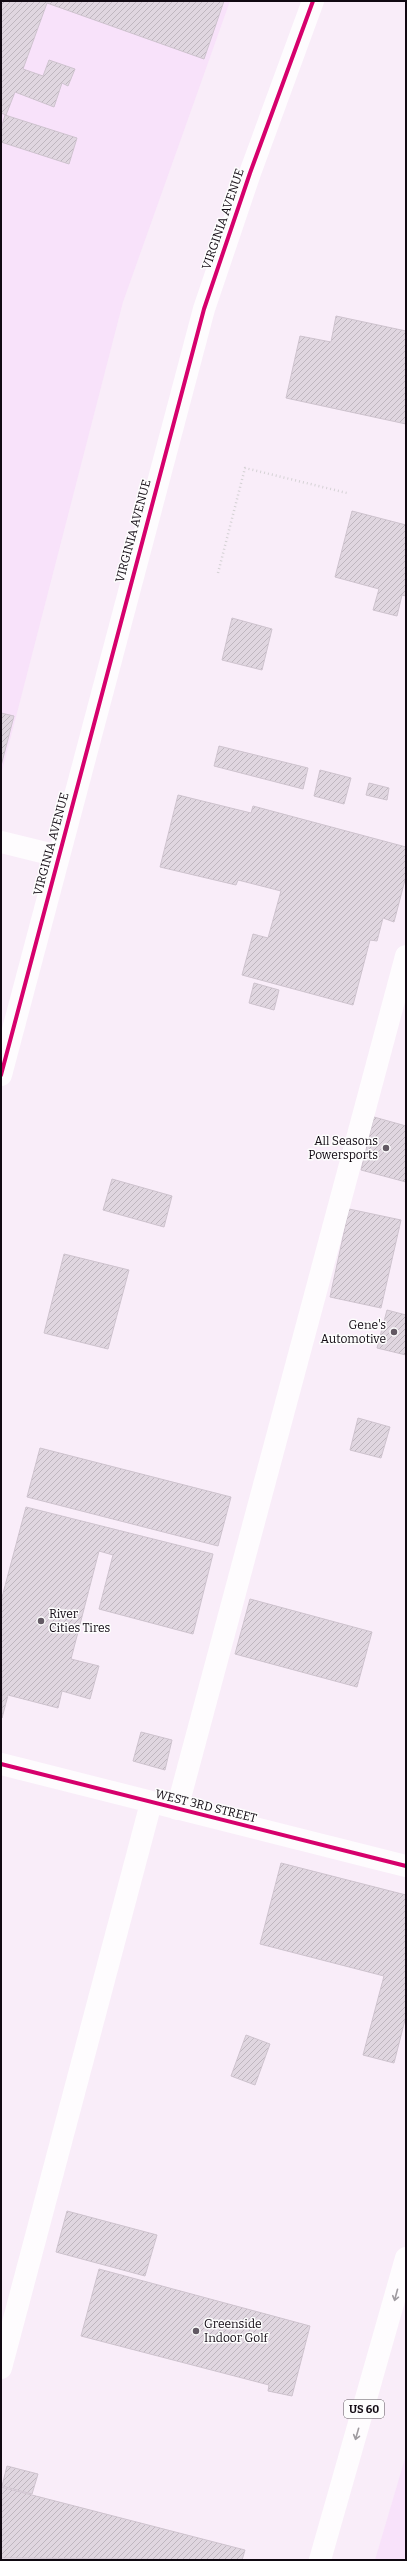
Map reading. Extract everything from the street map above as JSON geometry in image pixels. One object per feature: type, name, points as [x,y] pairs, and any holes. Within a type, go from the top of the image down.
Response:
[{"type":"street","name":"VIRGINIA AVENUE","points":[[1,1075],[204,309],[250,173],[312,1]]},
{"type":"street","points":[[1,842],[58,856]]},
{"type":"street","points":[[177,1809],[406,956]]},
{"type":"street","name":"WEST 3RD STREET","points":[[1,1764],[406,1866]]},
{"type":"street","points":[[1,2368],[152,1803]]},
{"type":"street","name":"US 60","points":[[320,2560],[406,2258]]},
{"type":"path","points":[[218,573],[245,468],[346,493]]},
{"type":"shaded area","points":[[1,1],[230,1],[123,302],[1,775]]},
{"type":"shaded area","points":[[406,2455],[406,2560],[375,2560]]},
{"type":"building","points":[[1,1],[224,1],[204,59],[47,3],[23,69],[43,76],[49,60],[75,69],[68,86],[62,83],[54,107],[15,92],[6,115],[1,113]]},
{"type":"building","points":[[5,115],[77,138],[69,164],[1,142],[1,129]]},
{"type":"building","points":[[336,316],[406,331],[406,424],[286,398],[300,336],[331,342]]},
{"type":"building","points":[[352,511],[406,525],[406,596],[402,595],[397,616],[373,610],[379,589],[335,577]]},
{"type":"building","points":[[232,618],[272,629],[262,670],[222,660]]},
{"type":"building","points":[[1,713],[14,716],[1,766]]},
{"type":"building","points":[[219,746],[308,768],[303,789],[214,766]]},
{"type":"building","points":[[320,770],[351,778],[344,804],[314,796]]},
{"type":"building","points":[[369,783],[389,788],[387,800],[366,795]]},
{"type":"building","points":[[178,795],[251,813],[253,806],[406,847],[406,876],[394,922],[383,918],[377,941],[370,940],[353,1005],[242,975],[253,934],[268,938],[281,891],[238,880],[236,885],[160,867]]},
{"type":"building","points":[[254,983],[279,990],[274,1010],[249,1003]]},
{"type":"building","name":"All Seasons Powersports","points":[[374,1117],[406,1126],[406,1182],[361,1170]]},
{"type":"building","points":[[112,1179],[172,1196],[164,1227],[103,1210]]},
{"type":"building","points":[[349,1209],[401,1220],[381,1308],[330,1297]]},
{"type":"building","points":[[64,1254],[129,1270],[108,1349],[44,1333]]},
{"type":"building","name":"Gene's Automotive","points":[[387,1310],[406,1315],[406,1355],[377,1348]]},
{"type":"building","points":[[358,1418],[390,1427],[381,1458],[350,1450]]},
{"type":"building","points":[[40,1448],[231,1497],[218,1546],[27,1497]]},
{"type":"building","name":"River Cities Tires","points":[[26,1507],[213,1554],[193,1634],[99,1609],[113,1555],[99,1551],[71,1659],[99,1666],[90,1699],[62,1691],[58,1708],[8,1695],[2,1718],[1,1601]]},
{"type":"building","points":[[250,1599],[372,1632],[357,1687],[235,1654]]},
{"type":"building","points":[[141,1732],[172,1740],[165,1770],[133,1761]]},
{"type":"building","points":[[281,1863],[406,1895],[406,2016],[394,2063],[363,2055],[384,1976],[260,1944]]},
{"type":"building","points":[[246,2035],[270,2044],[255,2085],[231,2076]]},
{"type":"building","points":[[67,2211],[157,2235],[145,2276],[56,2252]]},
{"type":"building","name":"Greenside Indoor Golf","points":[[99,2269],[310,2326],[292,2396],[268,2391],[269,2385],[81,2336]]},
{"type":"building","points":[[7,2466],[38,2474],[32,2494],[2,2486]]},
{"type":"building","points":[[1,2487],[245,2550],[242,2560],[1,2558]]},
{"type":"cycle path","points":[[1,1075],[204,309],[250,173],[313,1]]},
{"type":"cycle path","points":[[1,1764],[406,1866]]},
{"type":"place","name":"All Seasons Powersports","points":[[386,1148]]},
{"type":"place","name":"Gene's Automotive","points":[[394,1332]]},
{"type":"place","name":"River Cities Tires","points":[[41,1621]]},
{"type":"place","name":"Greenside Indoor Golf","points":[[196,2331]]}]
